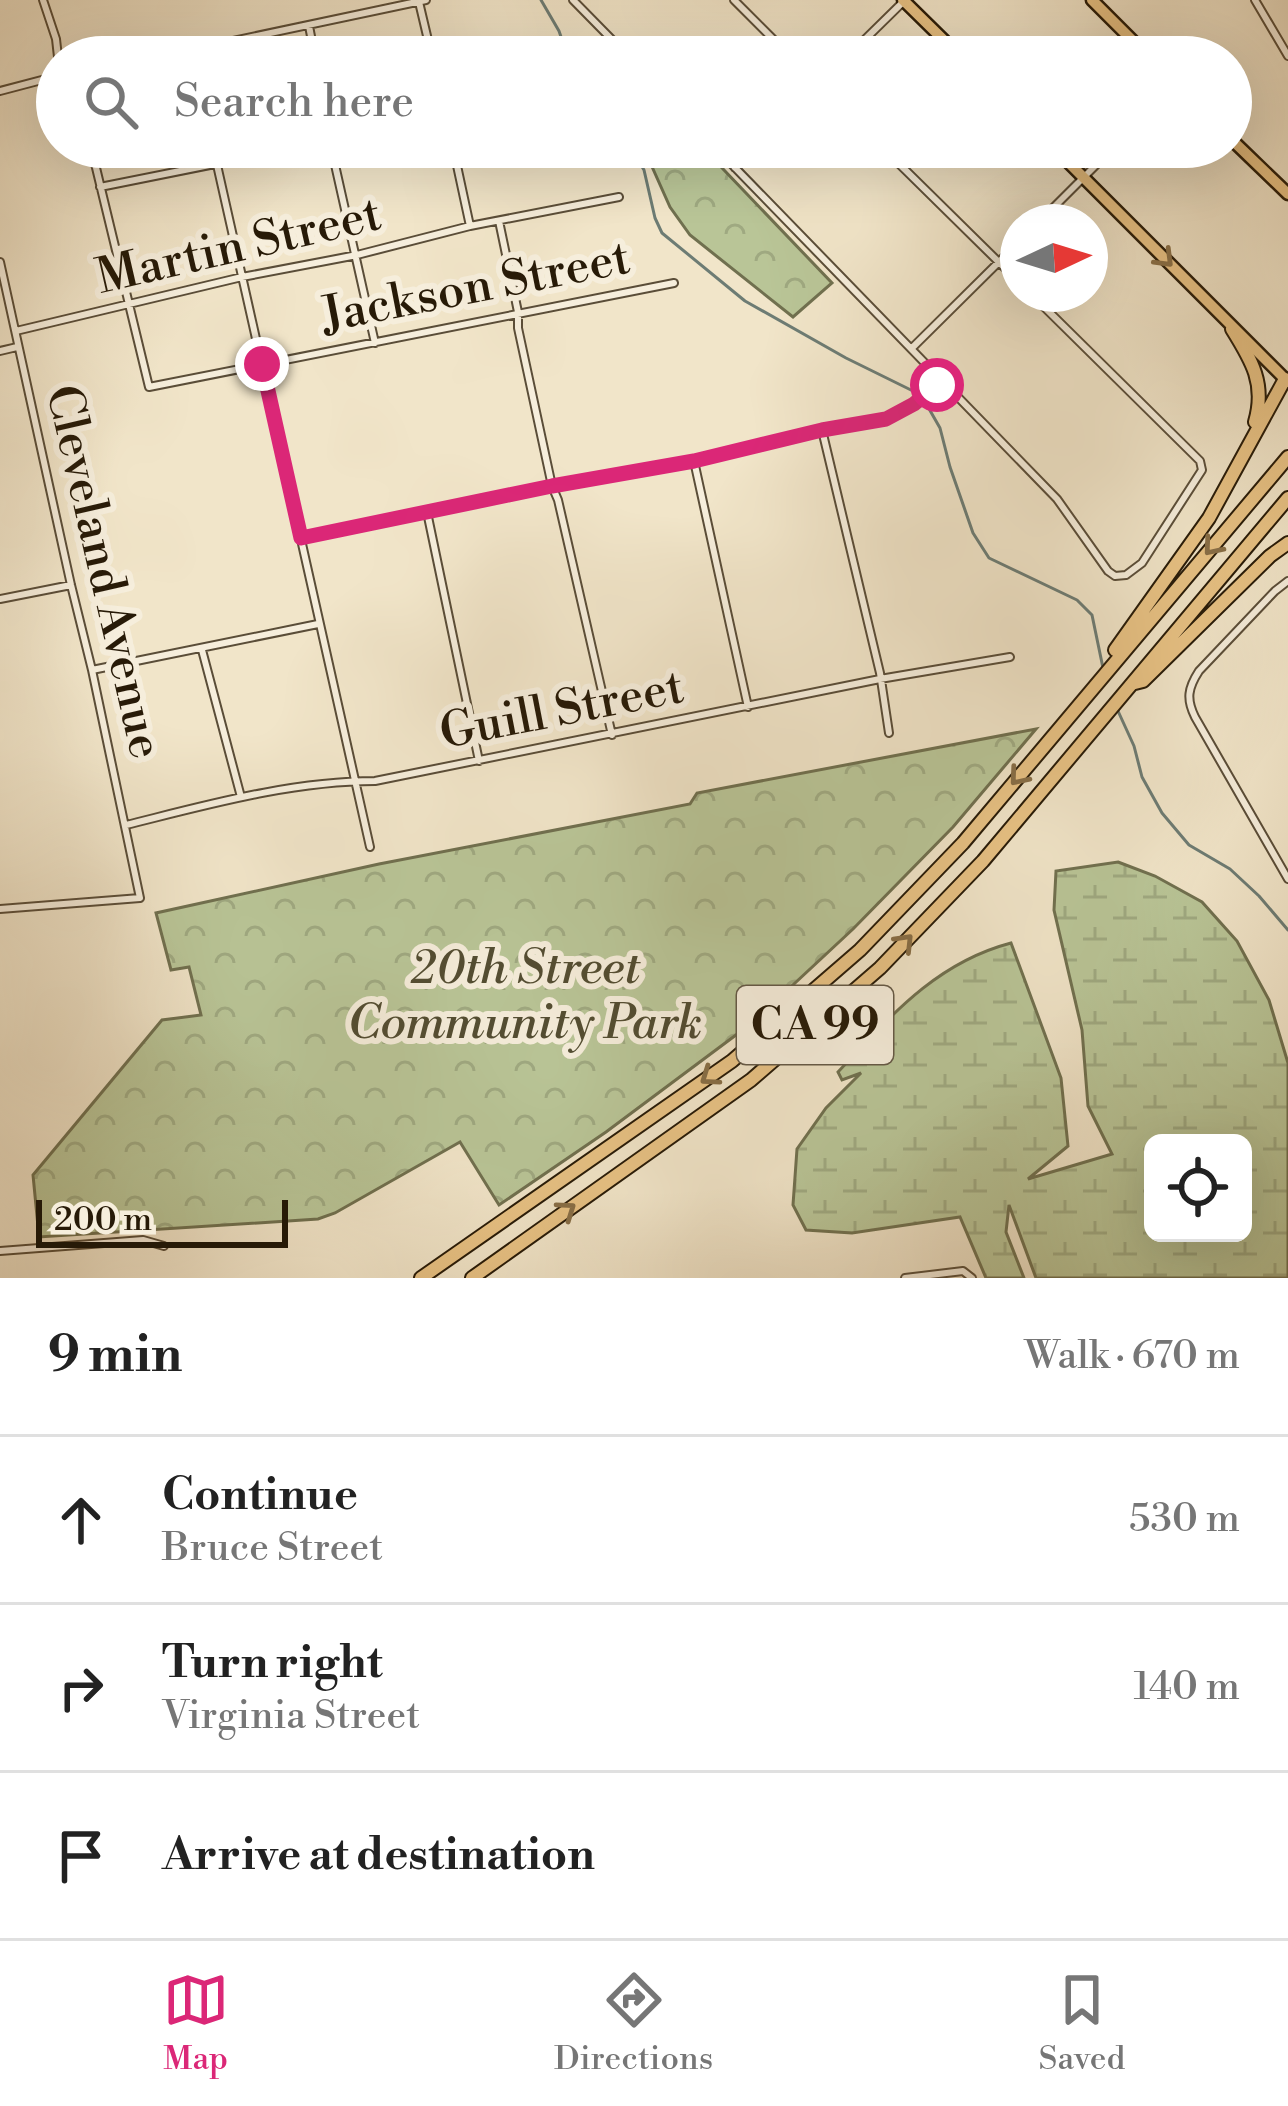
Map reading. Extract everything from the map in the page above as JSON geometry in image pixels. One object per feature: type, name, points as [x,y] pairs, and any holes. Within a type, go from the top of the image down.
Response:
[{"type":"highway","points":[[1232,329],[1255,368],[1260,390],[1256,421],[1234,473]]},
{"type":"highway","points":[[1117,653],[1209,518],[1287,378]]},
{"type":"highway","name":"CA 99","points":[[416,1278],[732,1061],[860,950],[963,843],[1117,653],[1288,458]]},
{"type":"highway","name":"CA 99","points":[[472,1278],[751,1080],[880,968],[983,861],[1288,498]]},
{"type":"highway","points":[[1129,687],[1143,681],[1288,543]]},
{"type":"main road","points":[[1092,0],[1128,36]]},
{"type":"main road","points":[[904,1],[940,36]]},
{"type":"main road","points":[[1252,159],[1288,194]]},
{"type":"main road","points":[[1075,168],[1232,329],[1287,378]]},
{"type":"street","points":[[43,0],[55,36]]},
{"type":"street","points":[[573,0],[608,36]]},
{"type":"street","points":[[734,0],[770,36]]},
{"type":"street","points":[[1255,0],[1288,56]]},
{"type":"street","points":[[267,36],[422,1],[428,36]]},
{"type":"street","points":[[868,36],[904,1]]},
{"type":"street","points":[[309,26],[311,36]]},
{"type":"street","points":[[0,91],[36,82]]},
{"type":"street","points":[[96,168],[129,306]]},
{"type":"street","points":[[100,187],[193,168]]},
{"type":"street","points":[[218,168],[370,847]]},
{"type":"street","points":[[336,168],[375,344]]},
{"type":"street","points":[[458,168],[470,226]]},
{"type":"street","points":[[735,168],[1057,499],[1115,576],[1126,575],[1142,563],[1202,470],[1200,461],[1049,312]]},
{"type":"street","points":[[903,168],[999,262],[912,348]]},
{"type":"street","points":[[1057,204],[1093,168]]},
{"type":"street","name":"Martin Street","points":[[16,331],[470,226],[619,197]]},
{"type":"street","points":[[499,221],[552,486],[612,735]]},
{"type":"street","name":"Cleveland Avenue","points":[[0,262],[140,898],[0,910]]},
{"type":"street","name":"Jackson Street","points":[[129,306],[149,387],[674,283]]},
{"type":"street","points":[[0,351],[17,347]]},
{"type":"street","points":[[301,538],[886,419],[914,404],[942,380]]},
{"type":"street","points":[[822,430],[889,734]]},
{"type":"street","points":[[694,461],[748,707]]},
{"type":"street","points":[[427,512],[479,762]]},
{"type":"street","points":[[1288,581],[1198,670],[1188,695],[1195,717],[1288,879]]},
{"type":"street","points":[[0,599],[70,585]]},
{"type":"street","points":[[92,670],[318,624]]},
{"type":"street","points":[[202,650],[241,797]]},
{"type":"street","name":"Guill Street","points":[[127,825],[241,797],[375,782],[1010,657]]},
{"type":"street","points":[[0,1251],[143,1240],[164,1246]]},
{"type":"street","points":[[905,1278],[954,1271],[970,1276]]},
{"type":"green space","points":[[653,168],[722,168],[832,283],[793,317],[690,235],[670,207]]},
{"type":"green space","name":"20th Street Community Park","points":[[1036,729],[953,827],[752,1023],[499,1205],[460,1142],[318,1219],[39,1237],[33,1175],[162,1020],[201,1015],[189,967],[171,970],[156,913],[690,804],[697,793]]},
{"type":"green space","points":[[1118,862],[1202,902],[1237,941],[1269,1000],[1288,1063],[1288,1278],[1036,1278],[1009,1205],[1006,1232],[1024,1278],[986,1278],[960,1217],[852,1233],[806,1230],[793,1205],[797,1149],[826,1108],[861,1073],[842,1080],[838,1072],[915,994],[959,964],[1011,943],[1061,1078],[1068,1146],[1028,1179],[1112,1154],[1088,1106],[1082,1030],[1054,910],[1056,871]]},
{"type":"waterway","points":[[541,0],[561,36]]},
{"type":"waterway","points":[[643,168],[662,233],[745,301],[913,391],[928,407],[940,428],[973,533],[989,558],[1077,600],[1092,615],[1103,668]]},
{"type":"waterway","points":[[1118,711],[1142,777],[1162,813],[1189,845],[1230,869],[1288,930]]},
{"type":"route","points":[[262,364],[301,538],[886,419],[937,385]]}]
